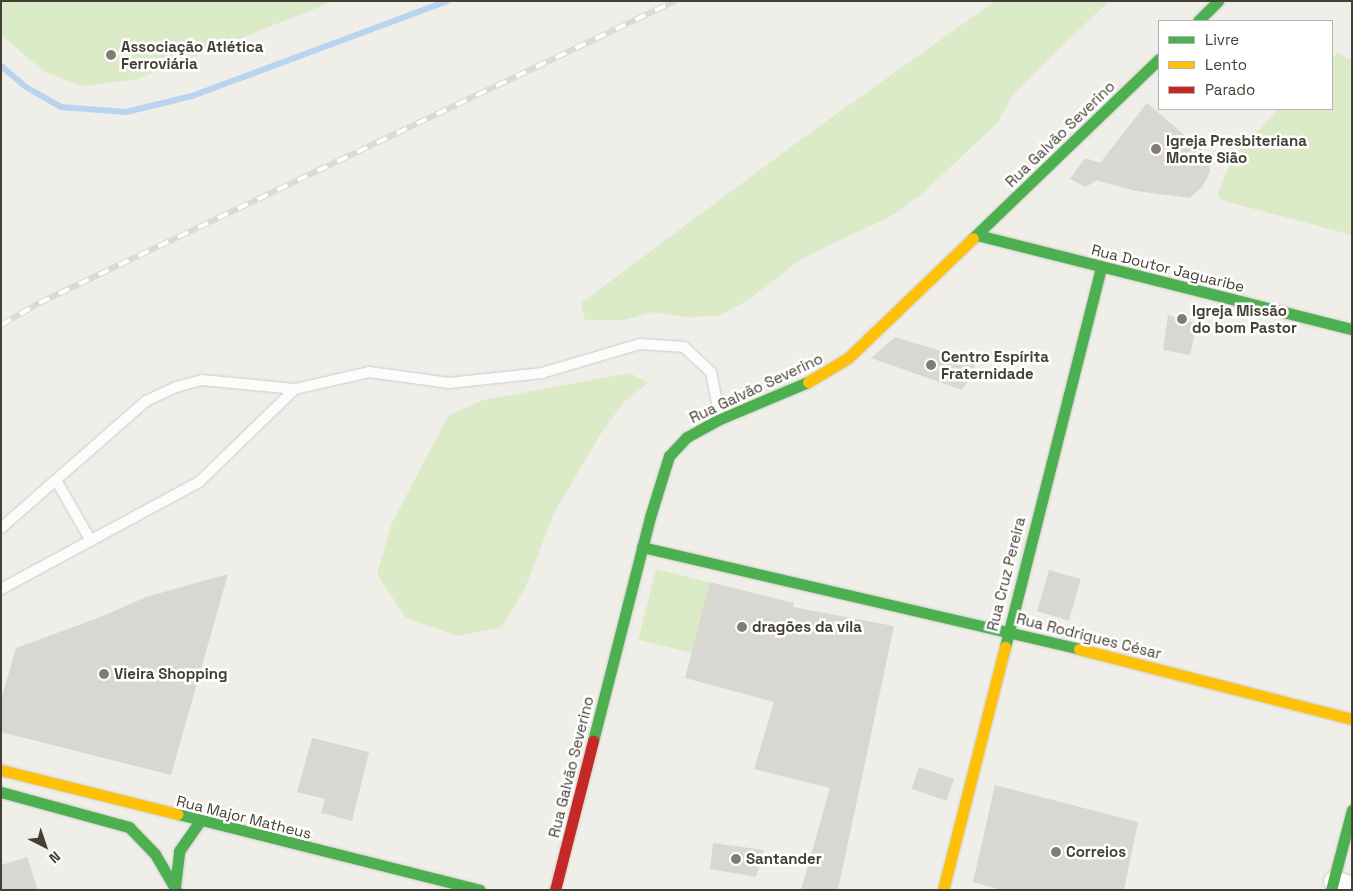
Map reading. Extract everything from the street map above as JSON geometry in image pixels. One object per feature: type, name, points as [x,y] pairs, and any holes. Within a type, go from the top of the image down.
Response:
[{"type":"main road","points":[[1199,20],[1218,1]]},
{"type":"main road","name":"Rua Galvão Severino","points":[[555,890],[642,547],[669,456],[687,437],[720,419],[819,378],[848,358],[1158,60]]},
{"type":"main road","name":"Rua Doutor Jaguaribe","points":[[977,235],[1352,329]]},
{"type":"main road","name":"Rua Cruz Pereira","points":[[943,890],[1101,267]]},
{"type":"main road","name":"Rua Rodrigues César","points":[[642,547],[1007,632],[1352,719]]},
{"type":"main road","name":"Rua Major Matheus","points":[[1,770],[198,822],[480,890]]},
{"type":"main road","points":[[1,792],[129,827],[155,854],[175,888]]},
{"type":"main road","points":[[1339,886],[1352,810]]},
{"type":"main road","points":[[175,888],[180,852],[198,822]]},
{"type":"lane","points":[[1,528],[146,401],[176,387],[202,380],[295,389],[369,372],[449,382],[542,373],[640,344],[684,347],[712,372],[720,419]]},
{"type":"lane","points":[[1,589],[199,482],[295,389]]},
{"type":"lane","points":[[56,480],[91,541]]},
{"type":"green space","name":"Associação Atlética Ferroviária","points":[[1,1],[334,1],[138,79],[83,86],[45,72],[1,35]]},
{"type":"green space","points":[[995,1],[1109,1],[1014,93],[997,123],[922,194],[893,215],[801,259],[748,300],[719,316],[686,317],[654,312],[623,320],[585,320],[581,303],[803,138]]},
{"type":"green space","points":[[1338,53],[1352,61],[1352,235],[1221,200],[1218,193],[1232,158],[1278,110],[1333,110],[1333,57]]},
{"type":"green space","points":[[630,373],[648,383],[624,402],[602,432],[555,511],[525,588],[502,627],[458,636],[406,618],[377,574],[392,523],[448,416],[483,400]]},
{"type":"green space","points":[[656,569],[710,583],[693,653],[638,640]]},
{"type":"building","name":"Igreja Presbiteriana Monte Sião","points":[[1147,103],[1209,156],[1210,172],[1202,187],[1190,198],[1136,191],[1096,180],[1086,187],[1070,179],[1085,158],[1100,163]]},
{"type":"building","points":[[1168,315],[1197,324],[1190,355],[1163,350]]},
{"type":"building","name":"Centro Espírita Fraternidade","points":[[895,337],[977,362],[962,390],[871,358]]},
{"type":"building","points":[[1049,570],[1081,579],[1069,620],[1037,611]]},
{"type":"building","name":"Vieira Shopping","points":[[228,574],[171,775],[1,732],[1,700],[16,648],[103,616],[146,597]]},
{"type":"building","points":[[710,582],[794,603],[793,607],[894,626],[838,890],[801,890],[830,788],[754,769],[774,702],[685,678]]},
{"type":"building","points":[[312,738],[369,752],[352,821],[321,813],[325,799],[297,792]]},
{"type":"building","points":[[919,767],[954,779],[946,801],[912,789]]},
{"type":"building","name":"Correios","points":[[995,785],[1138,822],[1124,890],[1001,890],[973,882]]},
{"type":"building","name":"Santander","points":[[713,843],[764,850],[756,877],[710,869]]},
{"type":"building","points":[[27,857],[38,890],[1,890],[1,865]]},
{"type":"waterway","points":[[1,66],[26,87],[61,107],[126,112],[192,96],[447,1]]},
{"type":"railway","points":[[1,325],[39,303],[675,1]]},
{"type":"traffic: fast","points":[[1199,20],[1218,1]]},
{"type":"traffic: fast","points":[[973,238],[1158,60]]},
{"type":"traffic: fast","points":[[977,235],[1352,329]]},
{"type":"traffic: fast","points":[[1005,647],[1101,267]]},
{"type":"traffic: fast","points":[[593,741],[650,517],[669,456],[687,437],[720,419],[808,382]]},
{"type":"traffic: fast","points":[[642,547],[1079,649]]},
{"type":"traffic: fast","points":[[1,792],[129,827],[155,854],[176,890]]},
{"type":"traffic: fast","points":[[1331,890],[1352,810]]},
{"type":"traffic: fast","points":[[178,814],[480,890]]},
{"type":"traffic: fast","points":[[175,886],[179,851],[199,822]]},
{"type":"traffic: slow","points":[[808,382],[848,358],[973,238]]},
{"type":"traffic: slow","points":[[943,890],[1005,647]]},
{"type":"traffic: slow","points":[[1079,649],[1352,719]]},
{"type":"traffic: slow","points":[[1,770],[178,814]]},
{"type":"traffic: jam","points":[[555,890],[593,741]]},
{"type":"place","name":"Associação Atlética Ferroviária","points":[[111,55]]},
{"type":"place","name":"Igreja Presbiteriana Monte Sião","points":[[1156,149]]},
{"type":"place","name":"Igreja Missão do bom Pastor","points":[[1182,319]]},
{"type":"place","name":"Centro Espírita Fraternidade","points":[[931,365]]},
{"type":"place","name":"dragões da vila","points":[[742,627]]},
{"type":"place","name":"Vieira Shopping","points":[[104,674]]},
{"type":"place","name":"Correios","points":[[1056,852]]},
{"type":"place","name":"Santander","points":[[736,859]]}]
